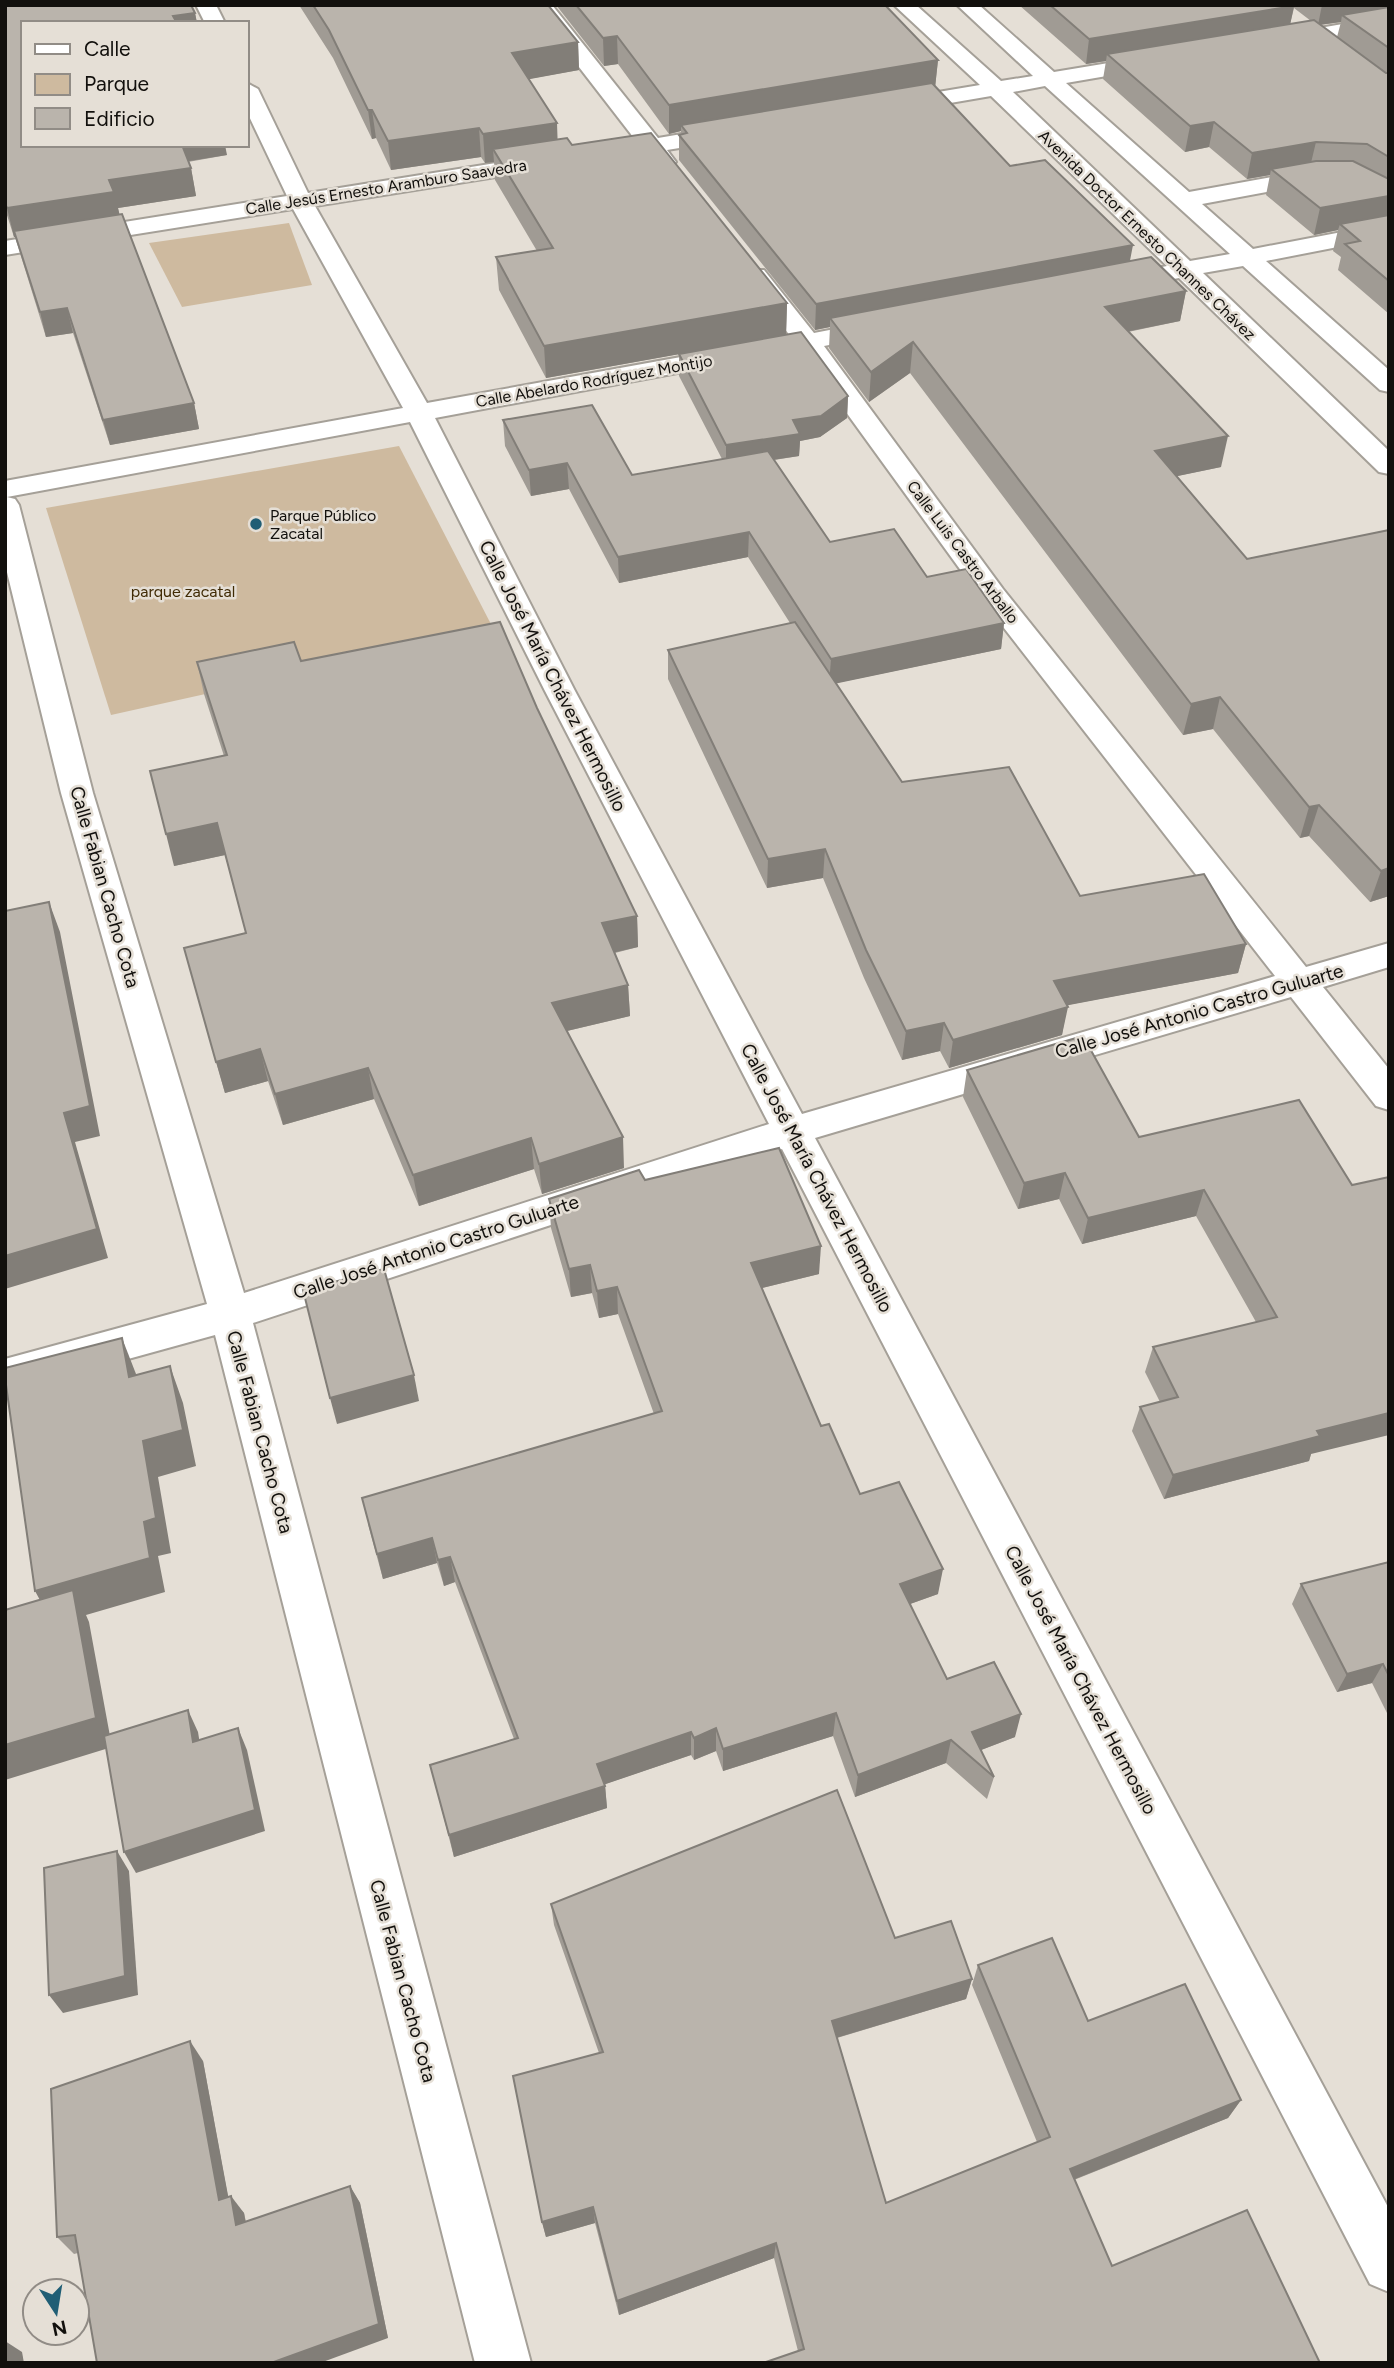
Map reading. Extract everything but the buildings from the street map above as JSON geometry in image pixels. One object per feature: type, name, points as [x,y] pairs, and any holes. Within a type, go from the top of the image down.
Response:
[{"type":"street","points":[[206,5],[214,21]]},
{"type":"street","points":[[541,5],[678,179]]},
{"type":"street","name":"Avenida Doctor Ernesto Channes Chávez","points":[[904,5],[997,89],[1389,466]]},
{"type":"street","points":[[967,5],[1389,384]]},
{"type":"street","points":[[1293,20],[1335,51]]},
{"type":"street","points":[[1261,44],[1389,22]]},
{"type":"street","points":[[873,109],[1181,57]]},
{"type":"street","name":"Calle José María Chávez Hermosillo","points":[[248,91],[300,200],[419,413],[566,704],[1389,2265]]},
{"type":"street","name":"Calle Jesús Ernesto Aramburo Saavedra","points":[[5,248],[749,130]]},
{"type":"street","points":[[1184,200],[1310,177],[1352,177],[1389,200]]},
{"type":"street","points":[[1089,288],[1389,230]]},
{"type":"street","name":"Calle Luis Castro Arballo","points":[[739,255],[808,342],[993,595],[1389,1096]]},
{"type":"street","name":"Calle Abelardo Rodríguez Montijo","points":[[5,489],[901,324]]},
{"type":"street","name":"Calle Fabian Cacho Cota","points":[[5,505],[77,793],[230,1314],[503,2363]]},
{"type":"street","name":"Calle José Antonio Castro Guluarte","points":[[5,1376],[230,1314],[792,1131],[1389,955]]},
{"type":"green space","points":[[289,223],[312,285],[182,307],[149,243]]},
{"type":"green space","name":"parque zacatal","points":[[399,446],[494,630],[111,715],[46,508]]},
{"type":"place","name":"Parque Público Zacatal","points":[[256,524]]}]
